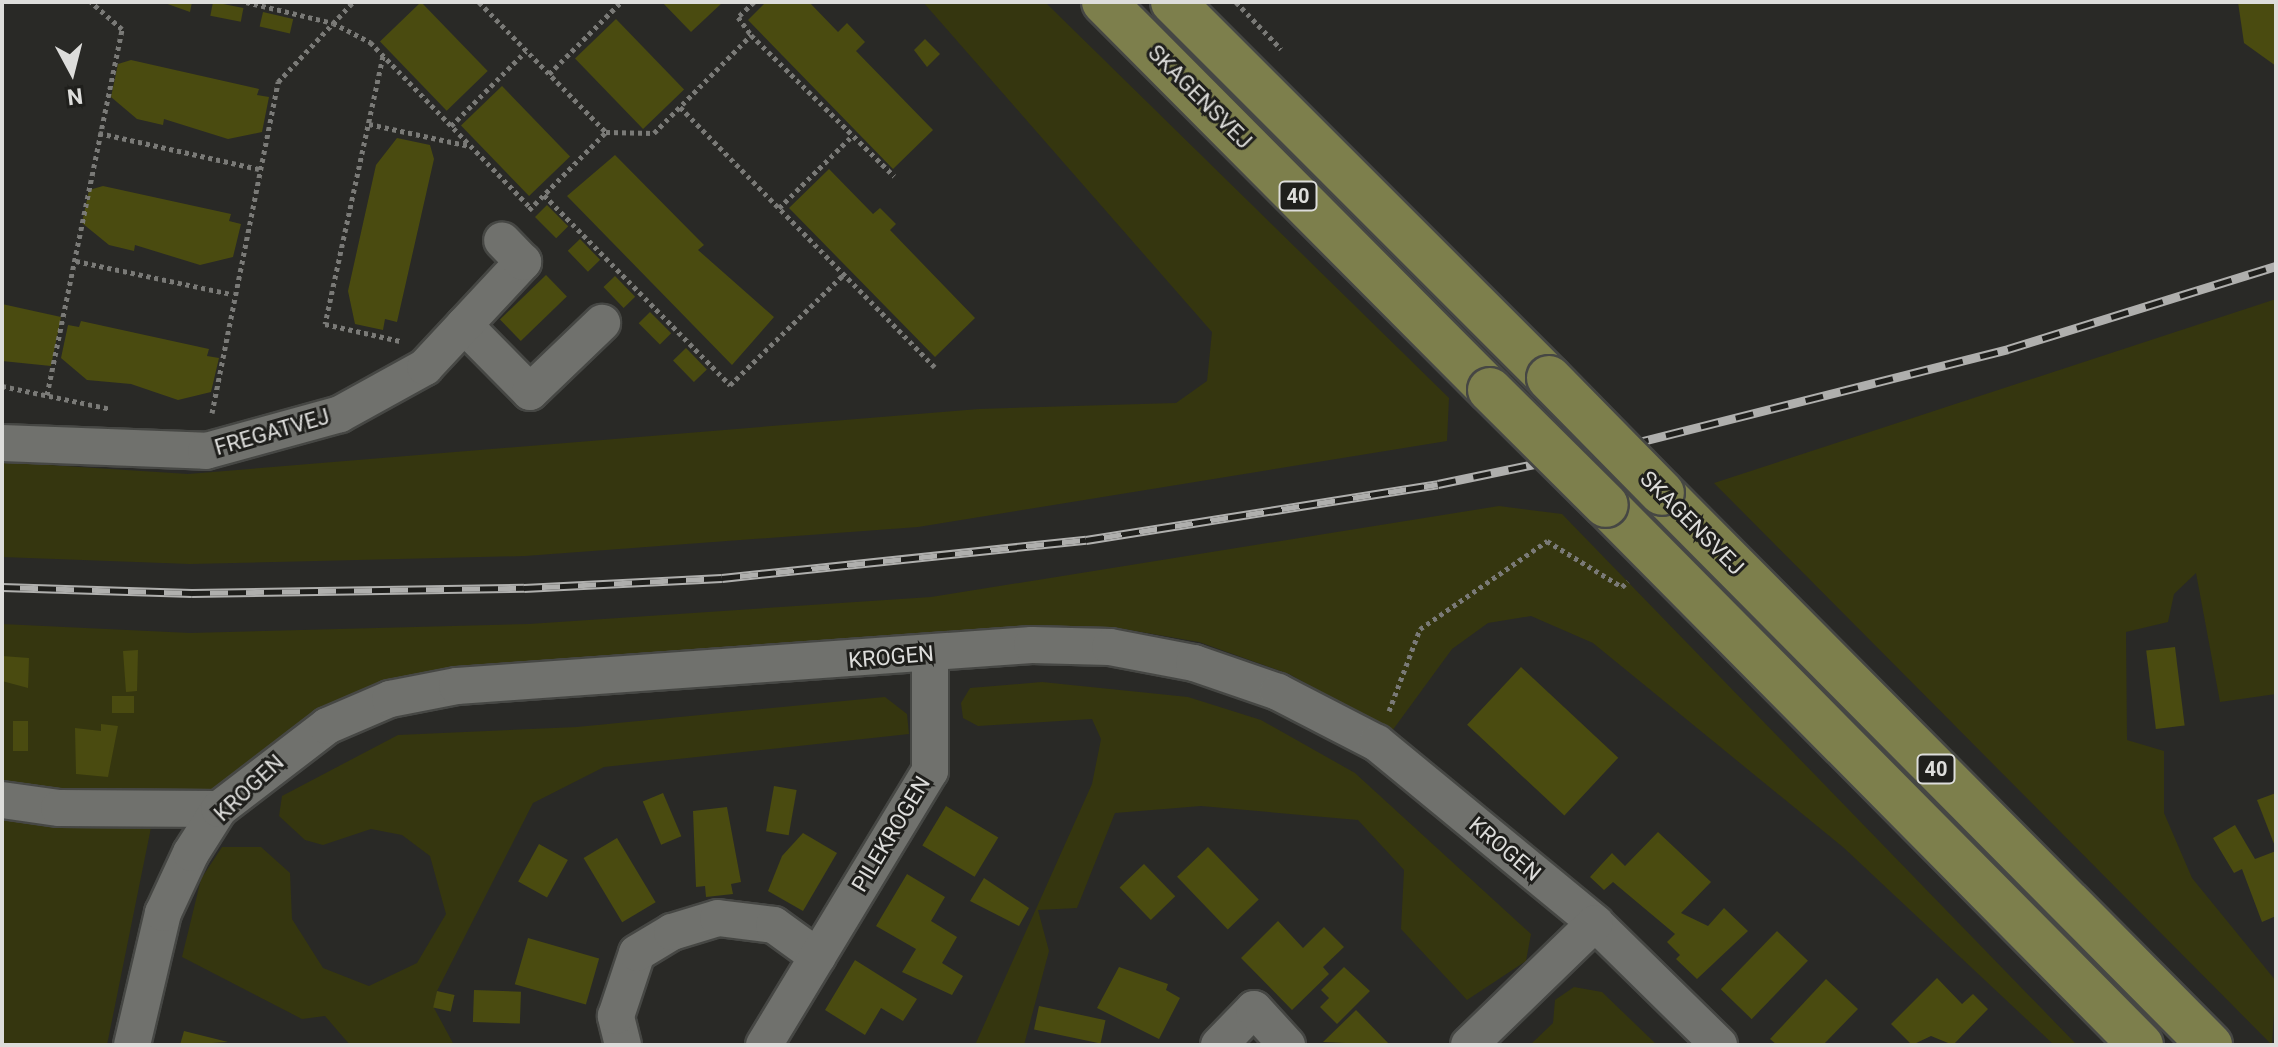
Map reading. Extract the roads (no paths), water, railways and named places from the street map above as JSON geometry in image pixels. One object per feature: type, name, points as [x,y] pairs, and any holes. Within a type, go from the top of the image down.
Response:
[{"type":"main road","name":"SKAGENSVEJ","points":[[1104,2],[2141,1045]]},
{"type":"main road","name":"SKAGENSVEJ","points":[[1173,2],[2210,1045]]},
{"type":"street","name":"FREGATVEJ","points":[[2,443],[206,451],[382,396],[452,338],[523,262],[502,240]]},
{"type":"street","points":[[452,338],[530,392],[602,323]]},
{"type":"street","name":"KROGEN","points":[[132,1045],[163,913],[219,809],[327,726],[390,699],[457,686],[930,653],[1110,647],[1194,663],[1278,692],[1377,743],[1595,923],[1719,1045]]},
{"type":"street","name":"PILEKROGEN","points":[[764,1045],[930,771],[930,653]]},
{"type":"street","points":[[2,800],[59,808],[219,809]]},
{"type":"street","points":[[623,1045],[616,1016],[637,953],[672,932],[718,918],[774,925],[818,957]]},
{"type":"street","points":[[1469,1045],[1595,923]]},
{"type":"street","points":[[1219,1045],[1254,1009],[1287,1045]]},
{"type":"railway","points":[[2,587],[192,593],[524,588],[722,578],[1086,540],[1438,484],[1631,444],[2008,349],[2276,266]]}]
